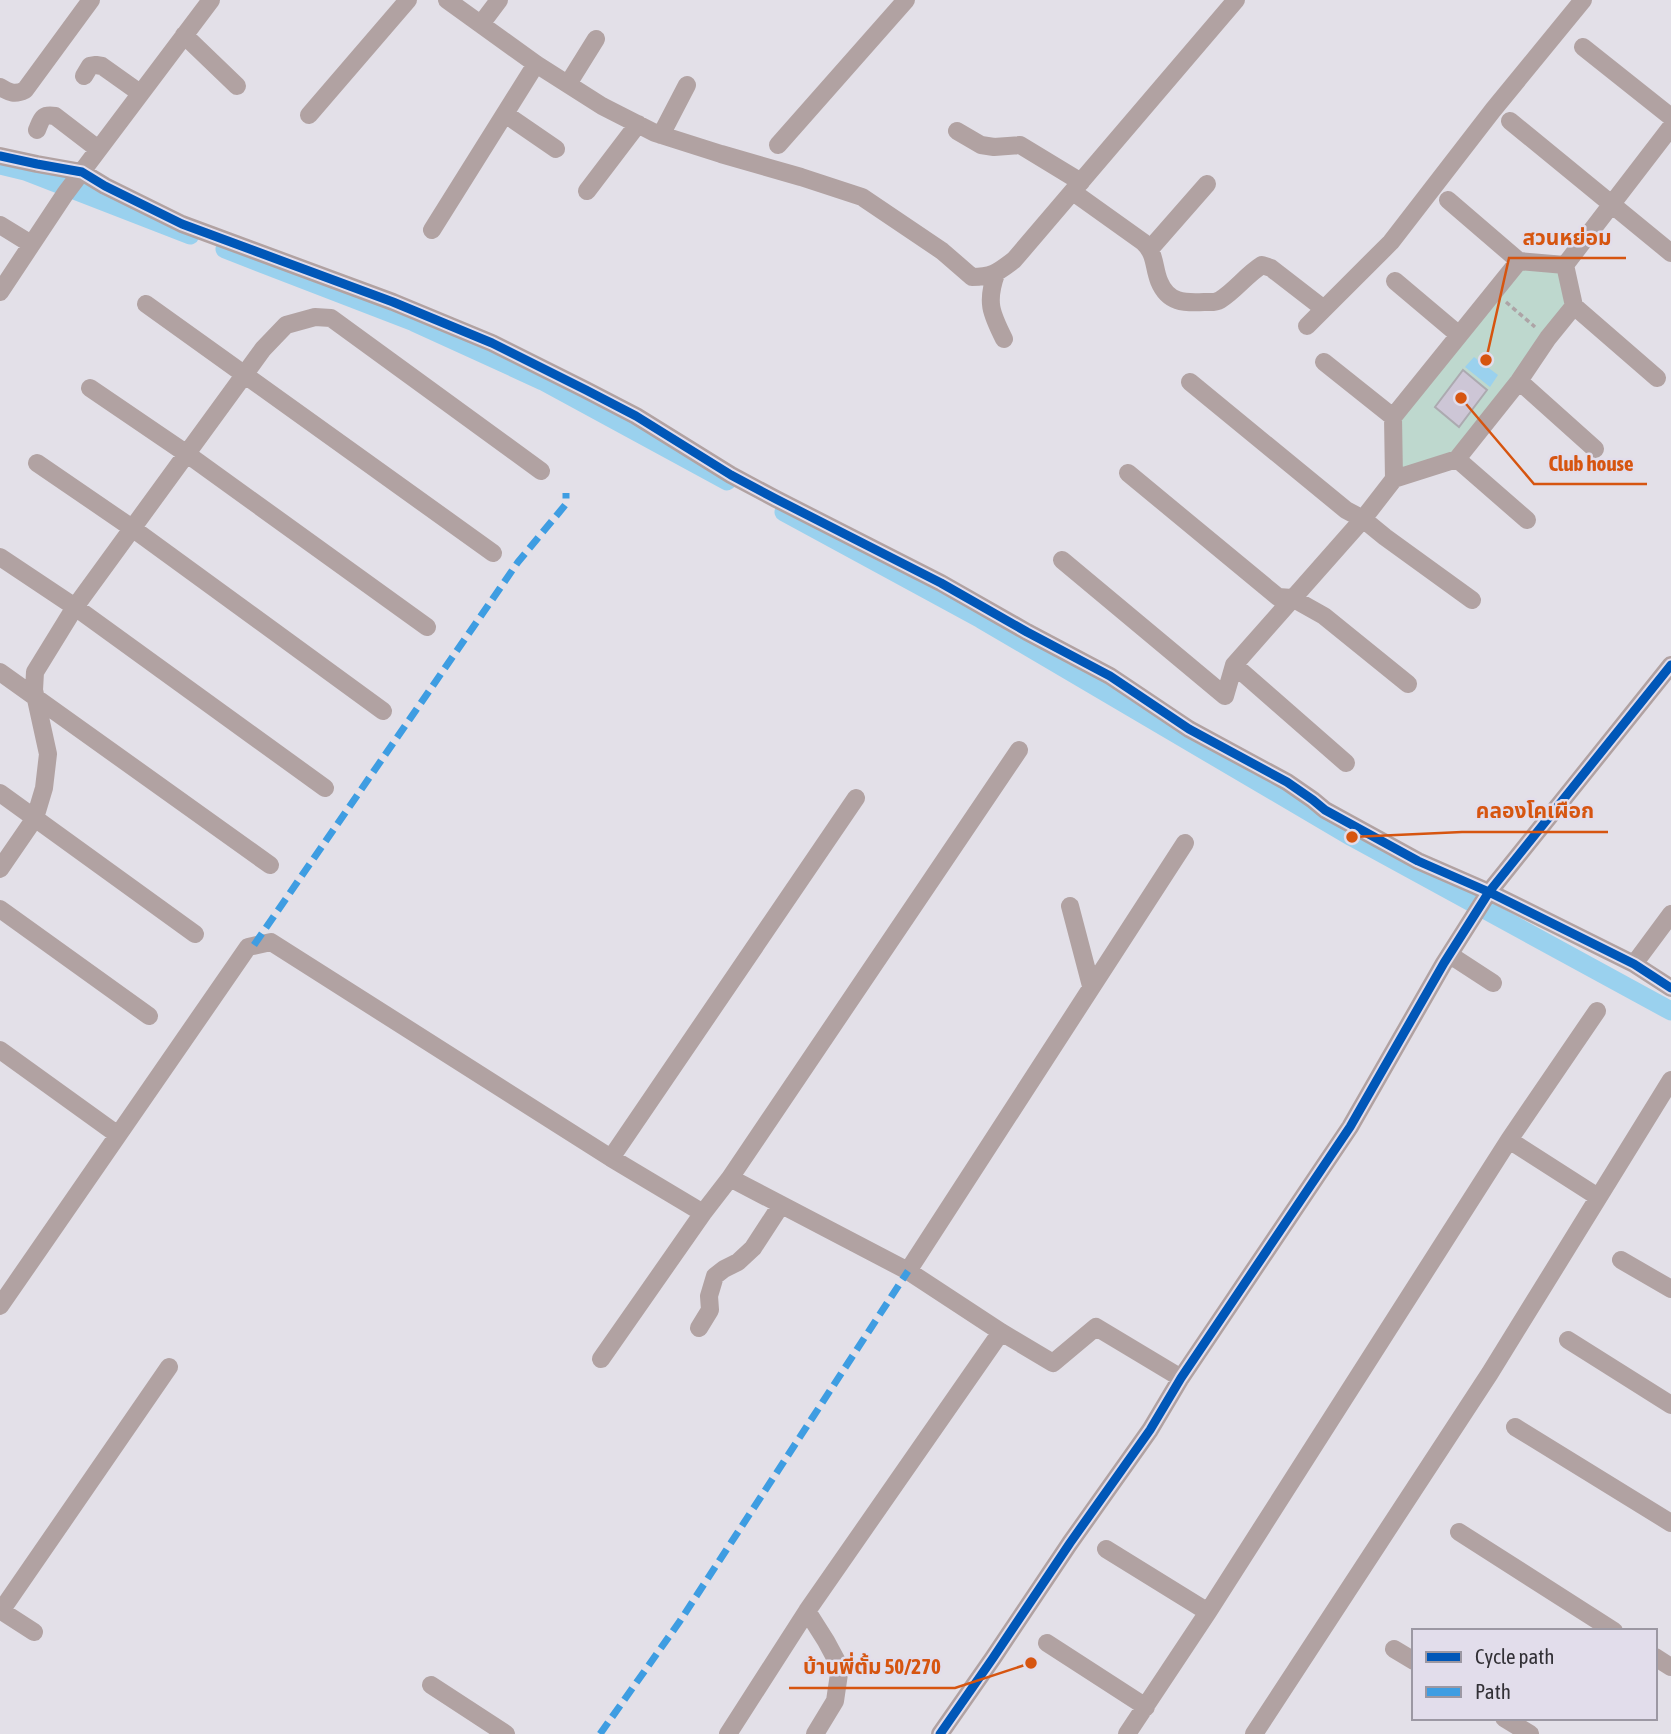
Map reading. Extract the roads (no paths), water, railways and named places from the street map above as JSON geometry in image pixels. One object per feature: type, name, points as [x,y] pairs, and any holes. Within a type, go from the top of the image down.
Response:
[{"type":"street","points":[[0,292],[65,194],[211,0]]},
{"type":"street","points":[[309,115],[408,0]]},
{"type":"street","points":[[447,0],[536,64],[602,106],[661,135],[862,197],[942,251],[972,277],[996,274],[1014,260],[1236,0]]},
{"type":"street","points":[[481,24],[499,0]]},
{"type":"street","points":[[778,145],[906,0]]},
{"type":"street","points":[[1307,326],[1391,242],[1493,110],[1583,0]]},
{"type":"street","points":[[0,87],[9,93],[17,94],[25,90],[82,3]]},
{"type":"street","points":[[184,35],[237,86]]},
{"type":"street","points":[[568,84],[596,39]]},
{"type":"street","points":[[1583,47],[1671,117]]},
{"type":"street","points":[[432,230],[536,64]]},
{"type":"street","points":[[84,76],[90,66],[102,66],[141,93]]},
{"type":"street","points":[[661,135],[687,85]]},
{"type":"street","points":[[37,130],[42,117],[47,114],[55,116],[98,149]]},
{"type":"street","points":[[505,114],[556,149]]},
{"type":"street","points":[[1510,121],[1671,253]]},
{"type":"street","points":[[587,191],[638,124]]},
{"type":"street","points":[[1657,378],[1574,306],[1565,265],[1671,127]]},
{"type":"street","points":[[957,131],[981,145],[1020,145],[1077,187],[1150,249],[1160,283],[1168,295],[1178,302],[1217,302],[1262,265],[1271,268],[1324,309]]},
{"type":"street","points":[[0,156],[80,174],[182,224],[405,307],[492,343],[636,416],[742,481],[941,583],[1110,676],[1189,729],[1287,782],[1336,816],[1418,861],[1634,964],[1671,988]]},
{"type":"street","points":[[1150,249],[1207,184]]},
{"type":"street","points":[[1448,200],[1519,261],[1565,265]]},
{"type":"street","points":[[0,225],[31,244]]},
{"type":"street","points":[[1394,480],[1393,417],[1519,261]]},
{"type":"street","points":[[996,274],[990,289],[990,306],[1004,338]]},
{"type":"street","points":[[1395,281],[1459,335]]},
{"type":"street","points":[[146,304],[493,553]]},
{"type":"street","points":[[1062,560],[1225,696],[1234,665],[1394,480],[1457,459],[1519,382],[1548,338],[1574,306]]},
{"type":"street","points":[[0,869],[35,818],[44,788],[48,754],[34,690],[35,672],[75,607],[132,528],[263,349],[286,325],[315,317],[331,318],[541,471]]},
{"type":"street","points":[[1324,362],[1393,417]]},
{"type":"street","points":[[1190,382],[1346,510],[1363,519],[1472,600]]},
{"type":"street","points":[[1519,382],[1595,449]]},
{"type":"street","points":[[90,388],[187,454],[427,627]]},
{"type":"street","points":[[1457,459],[1527,520]]},
{"type":"street","points":[[37,463],[132,528],[383,711]]},
{"type":"street","points":[[1128,473],[1278,597],[1292,598],[1324,616],[1408,684]]},
{"type":"street","points":[[0,557],[75,607],[325,788]]},
{"type":"street","points":[[1234,665],[1346,763]]},
{"type":"street","points":[[940,1734],[1150,1430],[1181,1378],[1350,1128],[1487,895],[1671,665]]},
{"type":"street","points":[[0,672],[270,865]]},
{"type":"street","points":[[601,1359],[730,1178],[1018,750]]},
{"type":"street","points":[[0,793],[195,934]]},
{"type":"street","points":[[611,1158],[856,798]]},
{"type":"street","points":[[908,1271],[1185,843]]},
{"type":"street","points":[[1070,906],[1091,986]]},
{"type":"street","points":[[0,909],[149,1016]]},
{"type":"street","points":[[1634,964],[1671,914]]},
{"type":"street","points":[[0,1306],[247,947],[271,942],[611,1158],[703,1213]]},
{"type":"street","points":[[1450,955],[1493,983]]},
{"type":"street","points":[[1127,1734],[1208,1612],[1509,1140],[1597,1010]]},
{"type":"street","points":[[0,1050],[118,1135]]},
{"type":"street","points":[[1254,1734],[1490,1373],[1671,1080]]},
{"type":"street","points":[[1509,1140],[1598,1197]]},
{"type":"street","points":[[730,1178],[908,1271],[1053,1363],[1096,1327],[1181,1378]]},
{"type":"street","points":[[699,1328],[710,1310],[709,1296],[715,1276],[738,1262],[753,1248],[781,1205]]},
{"type":"street","points":[[1621,1260],[1671,1289]]},
{"type":"street","points":[[728,1734],[807,1611],[1001,1332]]},
{"type":"street","points":[[1568,1340],[1671,1405]]},
{"type":"street","points":[[34,1632],[1,1610],[169,1367]]},
{"type":"street","points":[[1515,1427],[1671,1523]]},
{"type":"street","points":[[1459,1532],[1611,1629]]},
{"type":"street","points":[[1106,1549],[1208,1612]]},
{"type":"street","points":[[807,1611],[840,1667],[835,1701],[815,1734]]},
{"type":"street","points":[[1047,1643],[1146,1706]]},
{"type":"street","points":[[1394,1649],[1412,1660]]},
{"type":"street","points":[[431,1685],[480,1727],[506,1734]]},
{"type":"water","points":[[1474,357],[1498,375],[1490,387],[1465,367]]},
{"type":"waterway","points":[[0,165],[25,171],[190,235]]},
{"type":"waterway","points":[[225,249],[414,322],[543,381],[727,481]]},
{"type":"waterway","points":[[784,512],[981,619],[1352,837],[1671,1011]]},
{"type":"place","name":"สวนหย่อม","points":[[1486,360]]},
{"type":"place","name":"Club house","points":[[1461,398]]},
{"type":"place","name":"คลองโคเผือก","points":[[1352,837]]},
{"type":"place","name":"บ้านพี่ตั้ม 50/270","points":[[1031,1663]]}]
